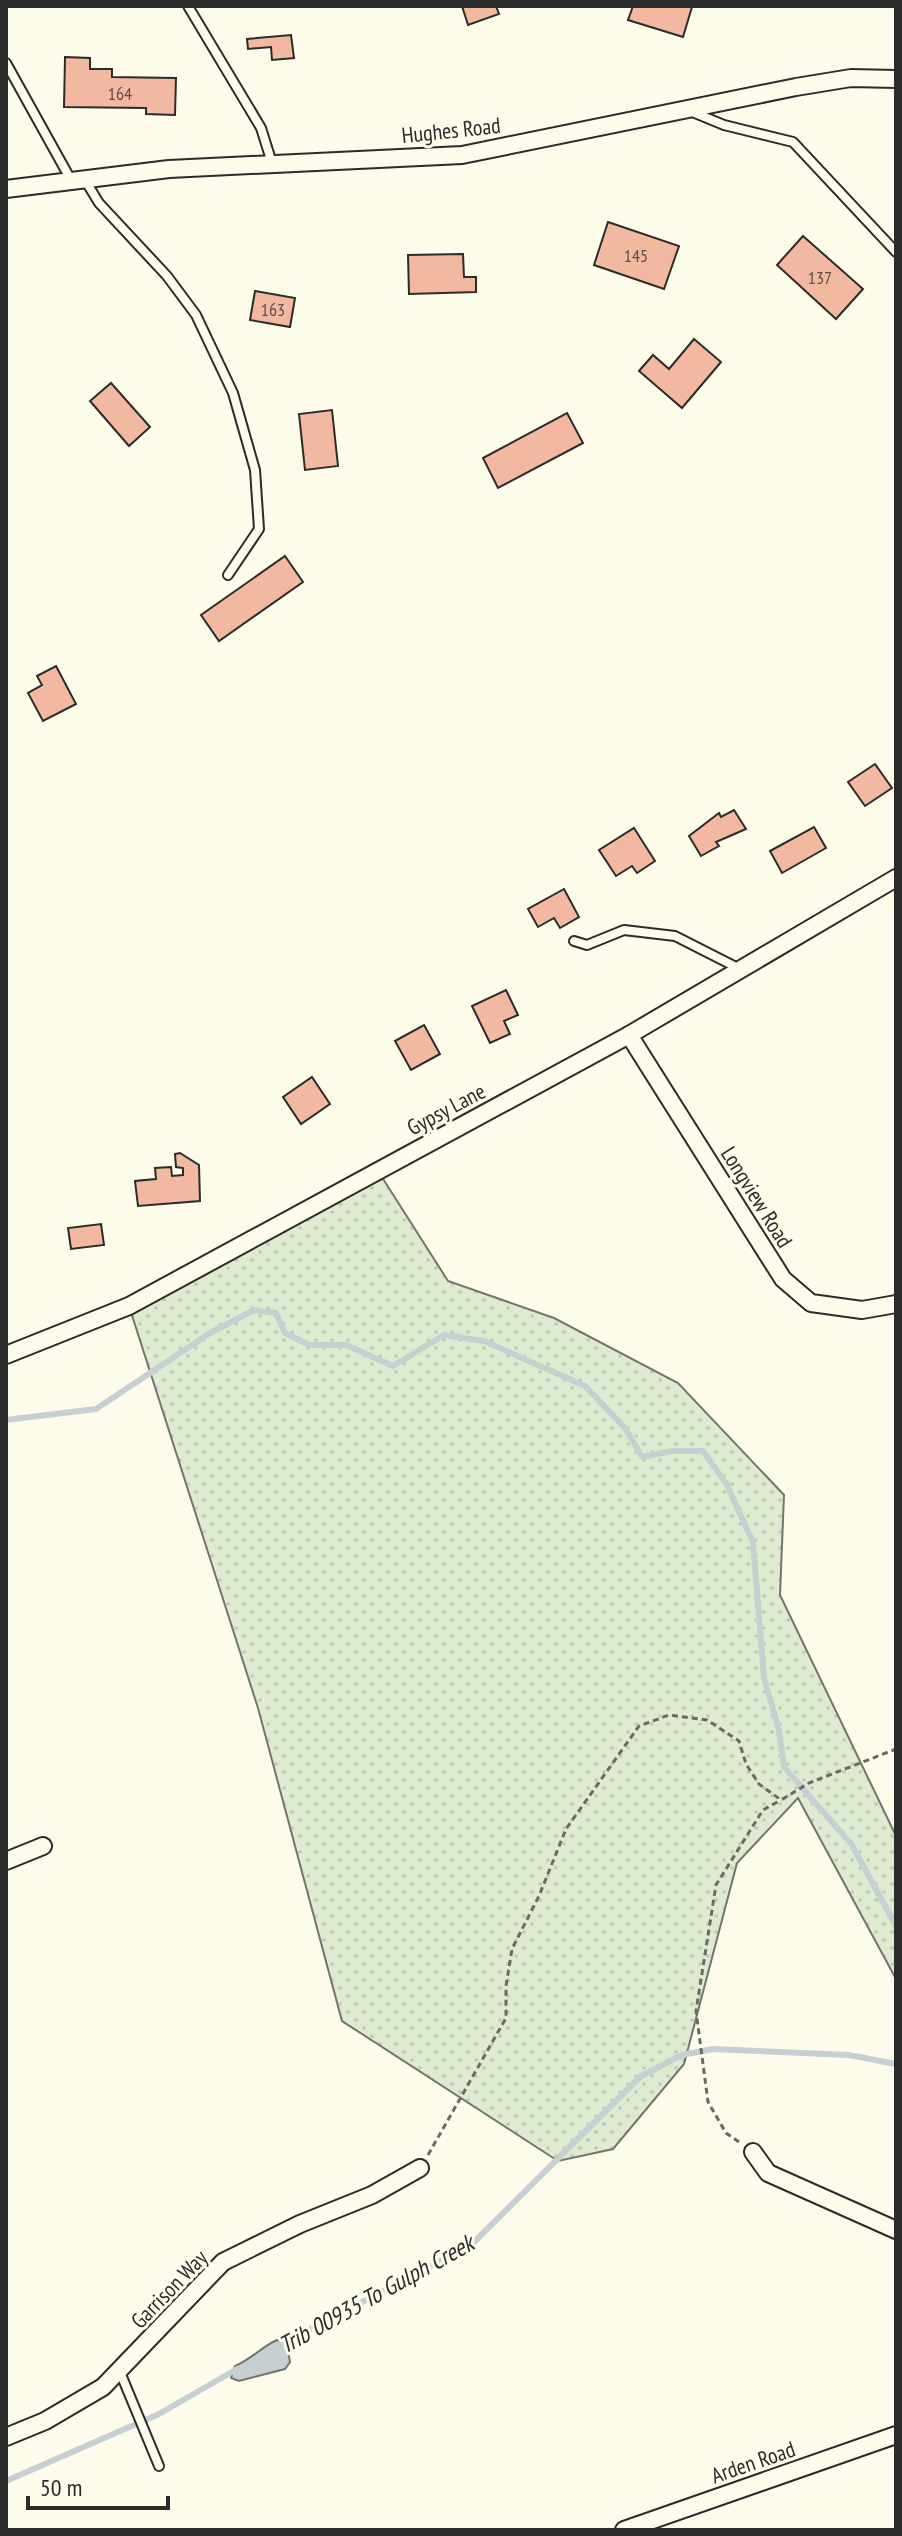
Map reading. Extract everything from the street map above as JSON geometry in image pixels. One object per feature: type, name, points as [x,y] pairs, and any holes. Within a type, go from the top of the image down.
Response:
[{"type":"street","name":"Hughes Road","points":[[6,189],[169,169],[462,155],[851,78],[896,79]]},
{"type":"street","name":"Gypsy Lane","points":[[6,1355],[129,1306],[629,1035],[896,878]]},
{"type":"street","name":"Longview Road","points":[[629,1035],[783,1279],[811,1303],[862,1310],[896,1304]]},
{"type":"street","points":[[6,1861],[43,1846]]},
{"type":"street","points":[[753,2152],[768,2173],[896,2230]]},
{"type":"street","name":"Garrison Way","points":[[6,2437],[85,2399],[120,2372],[223,2262],[300,2224],[372,2195],[420,2168]]},
{"type":"street","name":"Arden Road","points":[[624,2530],[896,2435]]},
{"type":"lane","points":[[188,6],[261,128],[272,164]]},
{"type":"lane","points":[[6,63],[78,180],[167,276],[196,315],[233,393],[255,470],[259,529],[228,575]]},
{"type":"lane","points":[[686,109],[724,125],[793,142],[896,252]]},
{"type":"lane","points":[[574,941],[587,945],[624,930],[675,936],[740,970]]},
{"type":"lane","points":[[120,2372],[159,2466]]},
{"type":"path","points":[[420,2168],[506,2018],[506,1986],[512,1949],[539,1896],[566,1829],[639,1726],[669,1715],[707,1720],[739,1741],[746,1764],[759,1784],[781,1800]]},
{"type":"path","points":[[753,2152],[726,2133],[715,2119],[702,2077],[696,2011],[716,1885],[763,1810],[809,1783],[896,1749]]},
{"type":"green space","points":[[378,1171],[448,1281],[554,1318],[678,1383],[784,1495],[780,1595],[896,1836],[896,1979],[798,1798],[737,1863],[684,2064],[613,2149],[558,2161],[342,2021],[258,1708],[129,1306]]},
{"type":"shaded area","points":[[277,2340],[287,2344],[290,2362],[285,2369],[239,2381],[231,2378],[235,2366]]},
{"type":"building","points":[[462,6],[496,6],[499,14],[468,25]]},
{"type":"building","points":[[633,6],[692,7],[683,37],[628,20]]},
{"type":"building","points":[[291,35],[294,58],[272,60],[271,47],[248,49],[247,39]]},
{"type":"building","points":[[65,57],[90,58],[90,69],[112,69],[112,77],[176,78],[175,115],[146,114],[146,108],[64,107]]},
{"type":"building","points":[[608,222],[679,246],[664,289],[594,265]]},
{"type":"building","points":[[803,236],[863,289],[836,319],[777,265]]},
{"type":"building","points":[[463,254],[464,277],[476,277],[476,292],[409,294],[408,255]]},
{"type":"building","points":[[255,291],[295,298],[290,327],[250,320]]},
{"type":"building","points":[[694,339],[721,362],[682,408],[639,371],[653,355],[669,369]]},
{"type":"building","points":[[111,383],[150,427],[129,446],[90,401]]},
{"type":"building","points":[[332,410],[338,466],[305,470],[299,414]]},
{"type":"building","points":[[567,413],[583,443],[498,488],[483,458]]},
{"type":"building","points":[[285,556],[303,582],[219,641],[201,615]]},
{"type":"building","points":[[56,666],[76,704],[43,721],[28,693],[42,685],[37,676]]},
{"type":"building","points":[[875,764],[892,788],[865,806],[848,782]]},
{"type":"building","points":[[734,810],[746,829],[716,842],[719,846],[701,856],[689,836],[719,813],[721,817]]},
{"type":"building","points":[[814,827],[826,848],[782,873],[770,851]]},
{"type":"building","points":[[634,828],[655,861],[637,873],[632,866],[616,876],[599,850]]},
{"type":"building","points":[[564,889],[579,917],[560,928],[554,918],[538,927],[528,909]]},
{"type":"building","points":[[506,990],[518,1015],[504,1021],[510,1034],[490,1043],[472,1006]]},
{"type":"building","points":[[424,1025],[440,1054],[411,1070],[395,1041]]},
{"type":"building","points":[[312,1077],[330,1104],[301,1124],[283,1097]]},
{"type":"building","points":[[180,1153],[199,1165],[200,1201],[138,1206],[135,1181],[156,1179],[155,1168],[171,1167],[172,1176],[183,1175],[183,1168],[176,1167],[175,1154]]},
{"type":"building","points":[[101,1224],[104,1245],[71,1249],[68,1228]]},
{"type":"waterway","points":[[6,1420],[96,1409],[210,1333],[254,1310],[276,1313],[285,1333],[309,1345],[346,1345],[393,1366],[444,1335],[484,1341],[585,1386],[625,1428],[642,1457],[672,1451],[703,1451],[727,1485],[753,1542],[764,1678],[779,1730],[784,1767],[852,1845],[896,1926]]},
{"type":"waterway","name":"Trib 00935 To Gulph Creek","points":[[278,2346],[471,2245],[641,2076],[682,2055],[713,2049],[849,2055],[896,2064]]},
{"type":"waterway","name":"Trib 00935 To Gulph Creek","points":[[6,2481],[159,2414],[237,2369]]}]
